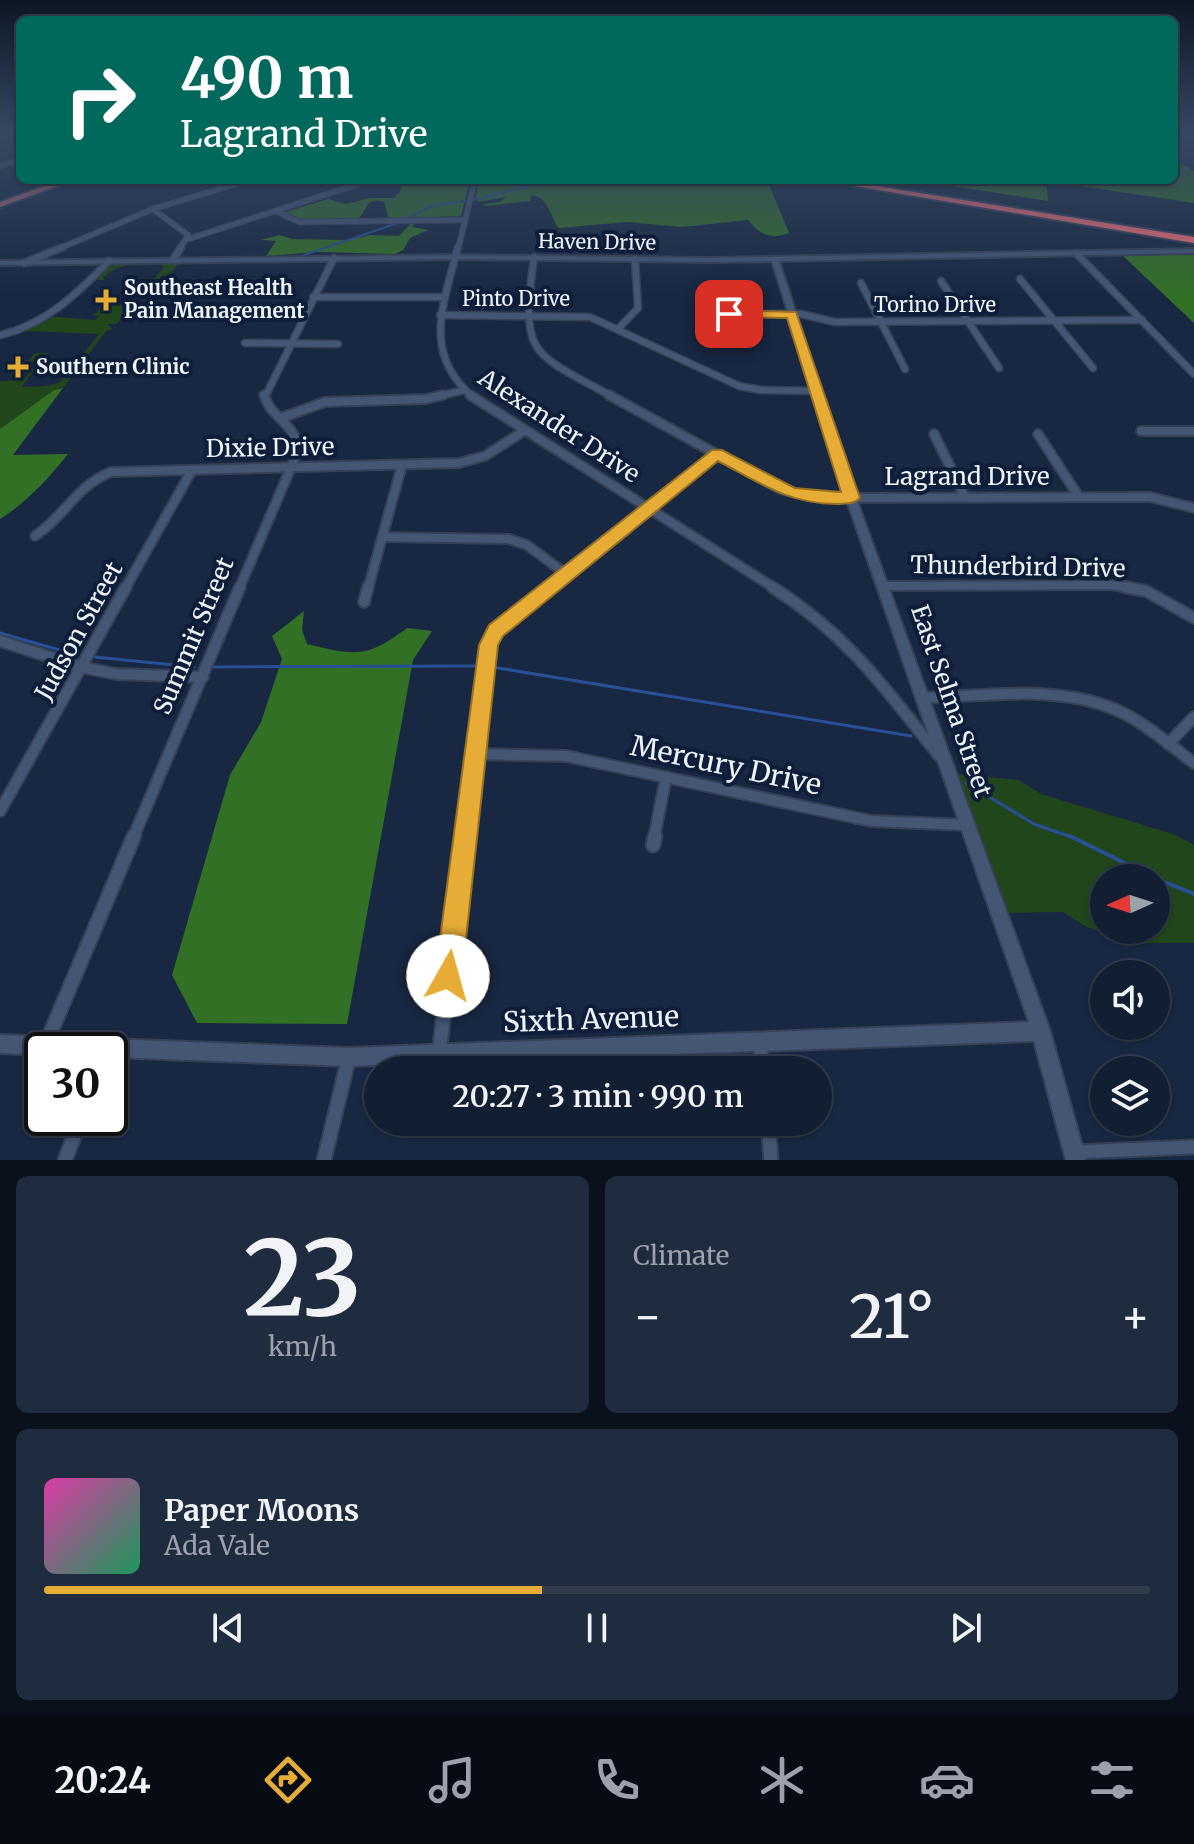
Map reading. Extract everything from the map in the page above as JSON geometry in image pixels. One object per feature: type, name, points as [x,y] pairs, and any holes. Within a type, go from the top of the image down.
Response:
[{"type":"highway","points":[[890,187],[1179,237],[1193,245]]},
{"type":"highway","points":[[1054,214],[1193,245]]},
{"type":"main road","points":[[0,202],[44,187]]},
{"type":"street","points":[[24,263],[153,209],[225,187]]},
{"type":"street","points":[[173,260],[188,239],[349,187]]},
{"type":"street","name":"Alexander Drive","points":[[473,187],[438,332],[449,370],[465,390],[524,431],[769,583],[823,622],[875,672],[943,761]]},
{"type":"street","points":[[153,209],[186,233],[188,239]]},
{"type":"street","points":[[276,211],[299,222],[464,220]]},
{"type":"street","name":"Haven Drive","points":[[0,263],[455,257],[775,259],[1076,253],[1193,245]]},
{"type":"street","points":[[1076,253],[1194,374]]},
{"type":"street","name":"Lagrand Drive","points":[[534,257],[528,315],[529,340],[548,360],[791,493],[819,498],[1150,497],[1194,508]]},
{"type":"street","name":"Summit Street","points":[[51,1032],[291,468],[299,441],[294,429],[268,406],[264,394],[334,258]]},
{"type":"street","points":[[619,328],[634,315],[639,305],[635,259]]},
{"type":"street","name":"East Selma Street","points":[[775,259],[851,498],[1041,1031],[1075,1156]]},
{"type":"street","points":[[0,335],[30,326],[75,295],[109,261]]},
{"type":"street","points":[[91,262],[95,266],[93,278]]},
{"type":"street","points":[[1020,279],[1093,368]]},
{"type":"street","points":[[941,281],[999,368]]},
{"type":"street","points":[[861,283],[905,369]]},
{"type":"street","points":[[313,297],[445,297]]},
{"type":"street","name":"Torino Drive","points":[[729,314],[792,314],[835,322],[1142,320]]},
{"type":"street","name":"Pinto Drive","points":[[440,315],[585,316],[619,328],[739,386],[768,391],[815,391]]},
{"type":"street","points":[[245,343],[338,344]]},
{"type":"street","points":[[281,418],[325,402],[426,399],[465,390]]},
{"type":"street","name":"Dixie Drive","points":[[35,536],[51,527],[81,487],[99,476],[116,472],[470,461],[485,456],[524,431]]},
{"type":"street","points":[[1141,431],[1194,431]]},
{"type":"street","points":[[934,434],[965,497]]},
{"type":"street","points":[[1038,434],[1079,497]]},
{"type":"street","points":[[439,1053],[490,640],[500,627],[717,454]]},
{"type":"street","points":[[364,602],[402,465]]},
{"type":"street","name":"Judson Street","points":[[0,811],[192,470]]},
{"type":"street","points":[[382,537],[509,539],[527,545],[566,574]]},
{"type":"street","name":"Thunderbird Drive","points":[[883,586],[1112,585],[1146,591],[1194,618]]},
{"type":"street","points":[[0,641],[81,667],[137,676],[203,677]]},
{"type":"street","points":[[921,698],[1063,697],[1088,701],[1123,713],[1194,763]]},
{"type":"street","points":[[1168,744],[1194,717]]},
{"type":"street","name":"Mercury Drive","points":[[475,754],[566,756],[871,821],[967,825]]},
{"type":"street","points":[[653,845],[666,777]]},
{"type":"street","name":"Sixth Avenue","points":[[128,1051],[349,1057],[1041,1031]]},
{"type":"street","points":[[760,1040],[762,1056]]},
{"type":"street","name":"Sixth Avenue","points":[[0,1044],[24,1045]]},
{"type":"street","points":[[324,1160],[349,1057]]},
{"type":"street","points":[[65,1160],[74,1136]]},
{"type":"street","points":[[769,1136],[771,1160]]},
{"type":"street","points":[[1075,1156],[1194,1147]]},
{"type":"green space","points":[[401,187],[468,187],[461,216],[389,219],[384,202],[378,201],[370,203],[357,219],[298,219],[286,212],[328,199],[346,204],[370,198],[393,198]]},
{"type":"green space","points":[[478,187],[770,187],[789,233],[777,236],[766,234],[748,220],[682,227],[627,222],[558,228],[544,202],[536,196],[531,196],[530,201],[486,206],[482,204],[500,202],[506,197],[478,202]]},
{"type":"green space","points":[[959,187],[1047,187],[1048,201]]},
{"type":"green space","points":[[1087,187],[1194,187],[1194,203]]},
{"type":"green space","points":[[414,223],[413,227],[428,230],[410,238],[403,250],[395,254],[318,252],[266,256],[276,241],[261,240],[279,235],[292,239],[348,240],[370,235],[399,236]]},
{"type":"green space","points":[[1194,254],[1194,323],[1122,255]]},
{"type":"green space","points":[[116,263],[178,264],[172,272],[137,295],[117,324],[107,324],[113,329],[106,331],[63,388],[54,390],[0,429],[0,381],[23,380],[38,363],[28,361],[35,353],[48,353],[21,387],[58,383],[82,356],[78,355],[83,354],[99,334],[25,331],[47,316],[96,320],[99,316],[93,315],[108,304],[123,305],[131,298],[124,296],[131,290],[125,289],[147,287],[164,267],[160,264],[129,265],[115,269],[103,278],[105,280],[95,280],[109,264]]},
{"type":"green space","points":[[63,388],[13,455],[68,454],[37,490],[0,519],[0,429],[54,390]]},
{"type":"green space","points":[[304,611],[302,630],[307,644],[338,651],[371,649],[407,628],[432,631],[413,660],[347,1024],[197,1023],[172,975],[230,775],[261,722],[282,659],[272,636]]},
{"type":"green space","points":[[956,774],[1019,780],[1041,794],[1176,835],[1194,845],[1194,943],[1170,943],[1170,864],[1090,864],[1090,928],[1063,912],[1007,913]]},
{"type":"waterway","points":[[473,200],[525,187]]},
{"type":"waterway","points":[[406,219],[431,206],[466,201]]},
{"type":"waterway","points":[[304,255],[401,222]]},
{"type":"waterway","points":[[0,633],[77,655]]},
{"type":"waterway","points":[[95,657],[194,667]]},
{"type":"waterway","points":[[214,667],[477,666]]},
{"type":"waterway","points":[[492,667],[911,736]]},
{"type":"waterway","points":[[966,783],[1034,824],[1074,838]]},
{"type":"waterway","points":[[1070,836],[1127,864]]},
{"type":"waterway","points":[[1170,884],[1194,894]]},
{"type":"place","name":"Southeast Health Pain Management","points":[[106,300]]},
{"type":"place","name":"Southern Clinic","points":[[18,367]]},
{"type":"route","points":[[448,976],[488,645],[496,631],[717,454],[791,493],[819,498],[851,498],[792,314],[729,314]]}]
